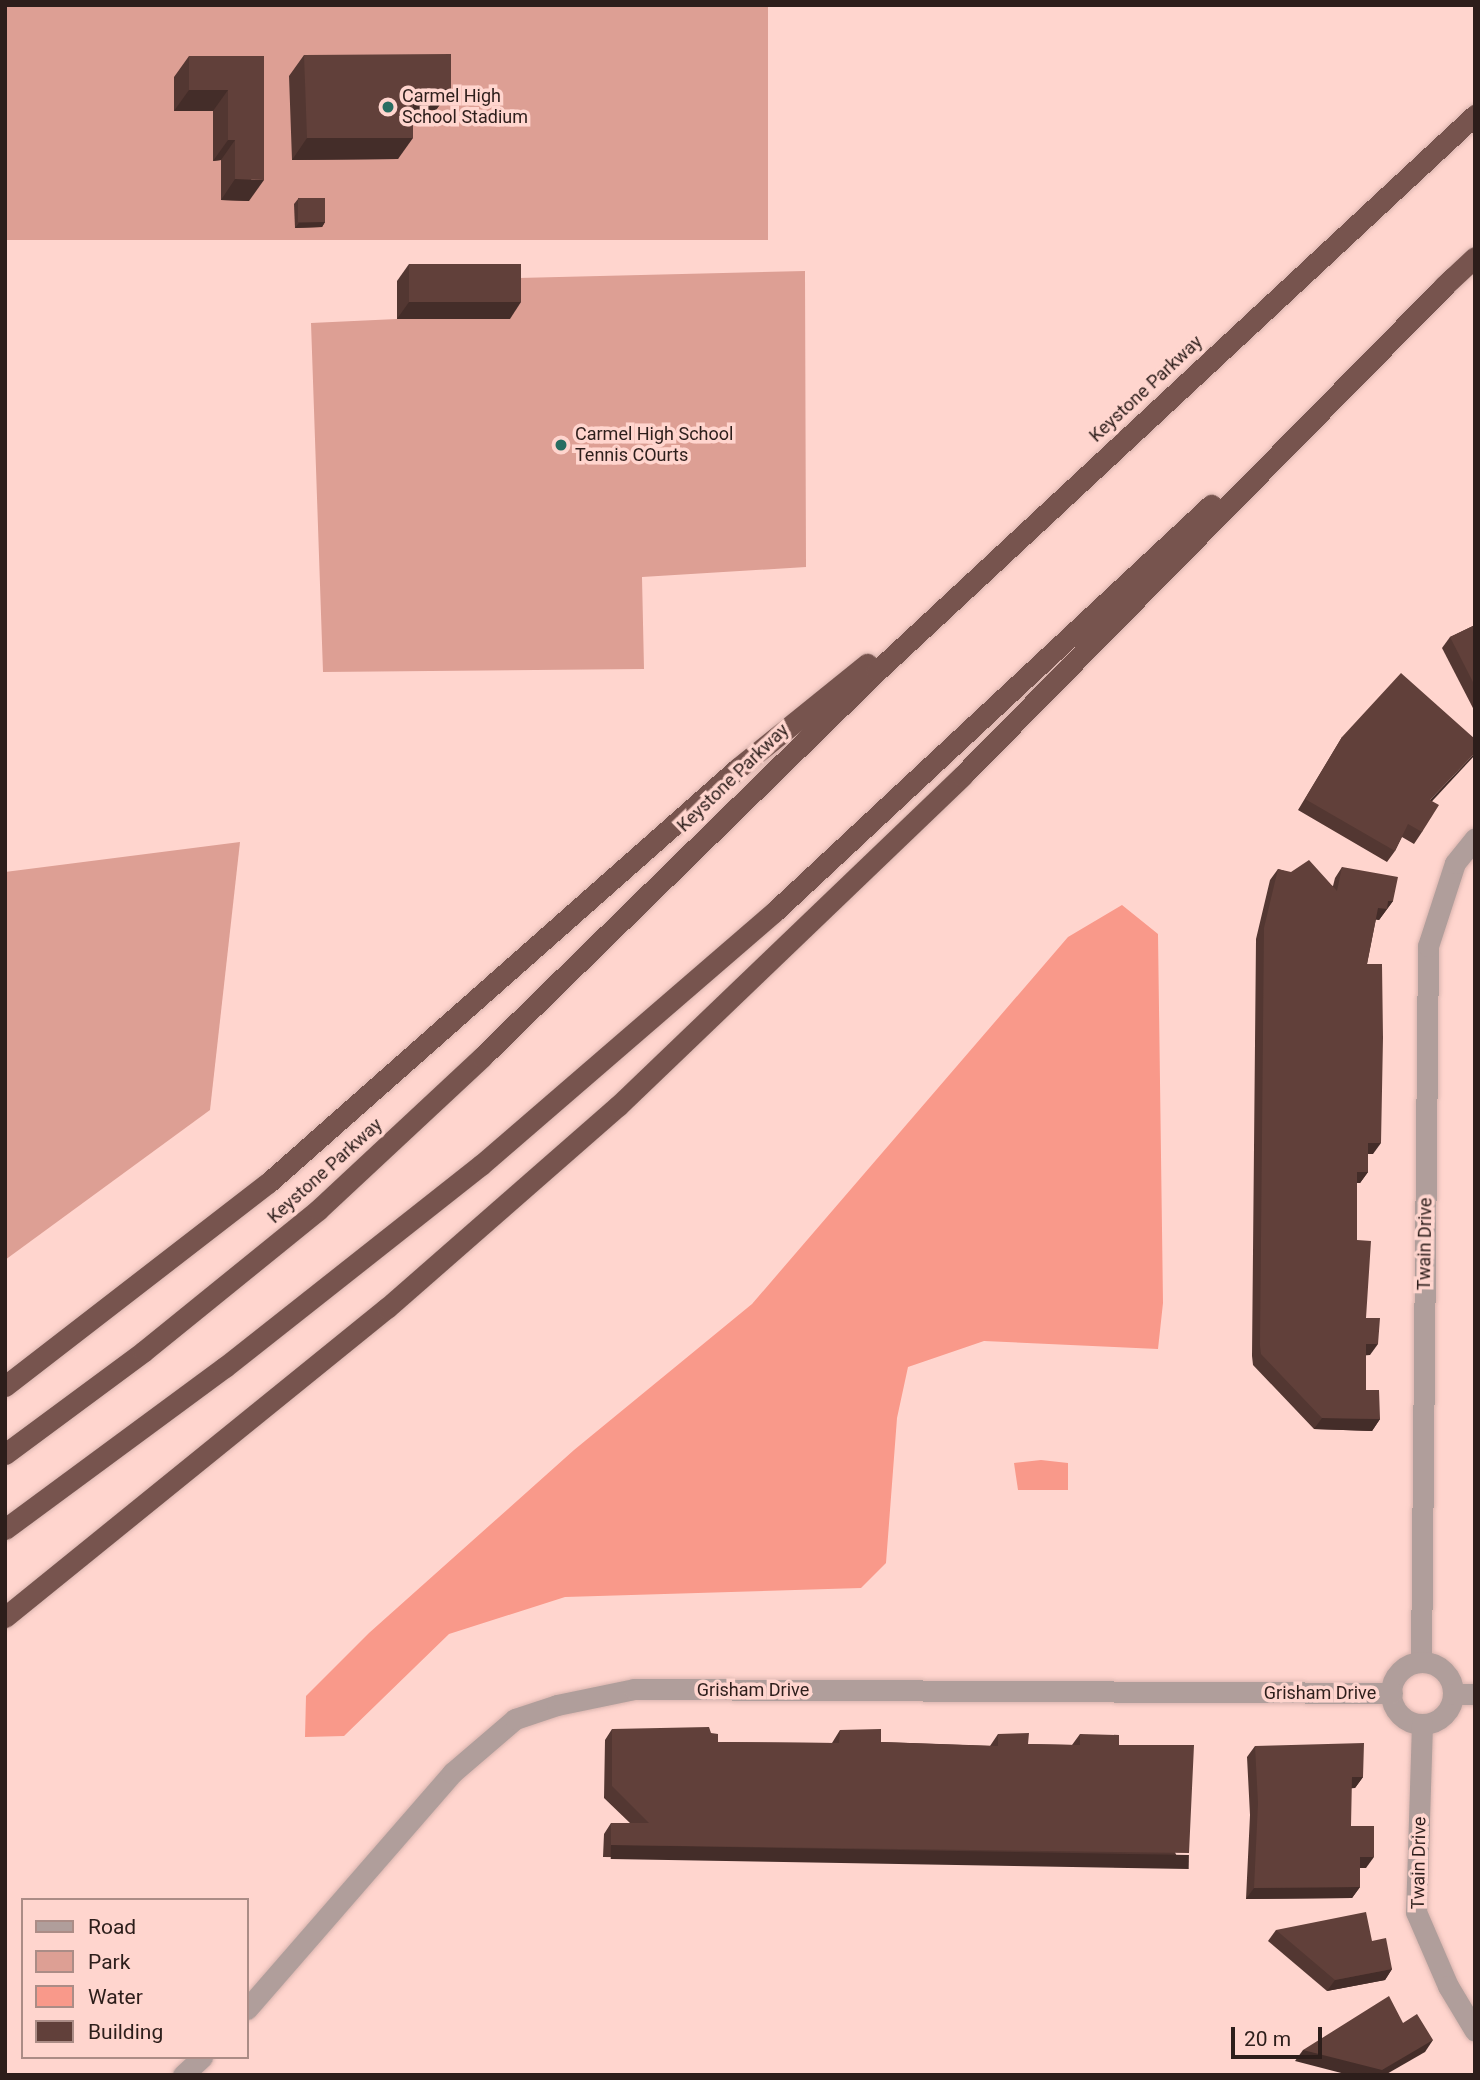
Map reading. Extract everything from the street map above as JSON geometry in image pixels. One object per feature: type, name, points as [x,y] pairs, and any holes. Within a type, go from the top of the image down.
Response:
[{"type":"highway","name":"Keystone Parkway","points":[[5,1454],[224,1289],[318,1210],[999,557],[1475,115]]},
{"type":"highway","points":[[5,1529],[398,1233],[585,1076],[873,821],[1475,257]]},
{"type":"highway","points":[[5,1617],[387,1308],[618,1106],[962,776],[1452,278]]},
{"type":"highway","points":[[5,1386],[268,1183],[738,768],[999,557]]},
{"type":"street","name":"Twain Drive","points":[[1421,1662],[1428,946],[1450,875],[1475,838]]},
{"type":"street","points":[[1421,1662],[1448,1675],[1453,1694],[1446,1714],[1422,1724],[1400,1715],[1392,1693],[1402,1670],[1421,1662]]},
{"type":"street","name":"Grisham Drive","points":[[248,2008],[452,1773],[515,1719],[557,1705],[634,1689],[1392,1693]]},
{"type":"street","points":[[1453,1694],[1475,1694]]},
{"type":"street","name":"Twain Drive","points":[[1422,1724],[1416,1912],[1448,1986],[1474,2031]]},
{"type":"street","points":[[183,2075],[200,2059]]},
{"type":"green space","name":"Carmel High School Stadium","points":[[5,5],[768,5],[768,240],[5,240]]},
{"type":"green space","name":"Carmel High School Tennis COurts","points":[[805,271],[806,567],[642,577],[644,669],[323,672],[311,323],[397,319],[397,281]]},
{"type":"green space","points":[[240,842],[210,1110],[5,1260],[5,872]]},
{"type":"water","points":[[1122,905],[1158,934],[1163,1303],[1158,1349],[984,1341],[908,1367],[897,1418],[886,1563],[861,1588],[565,1597],[449,1634],[344,1736],[305,1737],[306,1696],[369,1633],[574,1450],[752,1304],[1068,937]]},
{"type":"water","points":[[1041,1460],[1068,1463],[1068,1490],[1018,1490],[1014,1463]]},
{"type":"building","points":[[451,54],[451,89],[413,89],[413,138],[307,138],[304,55]]},
{"type":"building","points":[[189,56],[264,56],[264,180],[235,179],[235,140],[228,140],[228,90],[189,90]]},
{"type":"building","points":[[298,198],[325,198],[325,222],[298,222]]},
{"type":"building","points":[[409,264],[521,264],[521,302],[409,302]]},
{"type":"building","points":[[1475,625],[1475,686],[1450,637]]},
{"type":"building","points":[[1401,673],[1475,739],[1475,753],[1430,800],[1439,805],[1422,832],[1408,824],[1395,851],[1305,799],[1342,737]]},
{"type":"building","points":[[1309,860],[1337,891],[1342,867],[1398,877],[1393,901],[1388,901],[1387,909],[1378,908],[1367,964],[1382,964],[1381,1143],[1368,1143],[1368,1172],[1357,1172],[1357,1240],[1371,1241],[1366,1318],[1380,1318],[1378,1344],[1366,1344],[1366,1390],[1379,1390],[1380,1419],[1322,1418],[1261,1354],[1264,928],[1278,869],[1291,872]]},
{"type":"building","points":[[709,1727],[711,1733],[718,1734],[718,1742],[839,1743],[840,1730],[881,1729],[881,1742],[998,1746],[998,1734],[1029,1733],[1028,1744],[1080,1745],[1080,1734],[1119,1735],[1119,1745],[1194,1745],[1189,1853],[611,1845],[611,1823],[649,1823],[612,1786],[612,1729]]},
{"type":"building","points":[[1364,1743],[1363,1777],[1352,1777],[1351,1826],[1374,1826],[1374,1857],[1360,1857],[1360,1887],[1254,1888],[1258,1803],[1255,1746]]},
{"type":"building","points":[[1366,1912],[1372,1941],[1386,1938],[1392,1969],[1335,1980],[1276,1930]]},
{"type":"building","points":[[1389,1996],[1403,2023],[1417,2014],[1433,2040],[1382,2070],[1303,2050]]},
{"type":"place","name":"Carmel High School Stadium","points":[[388,107]]},
{"type":"place","name":"Carmel High School Tennis COurts","points":[[561,445]]}]
